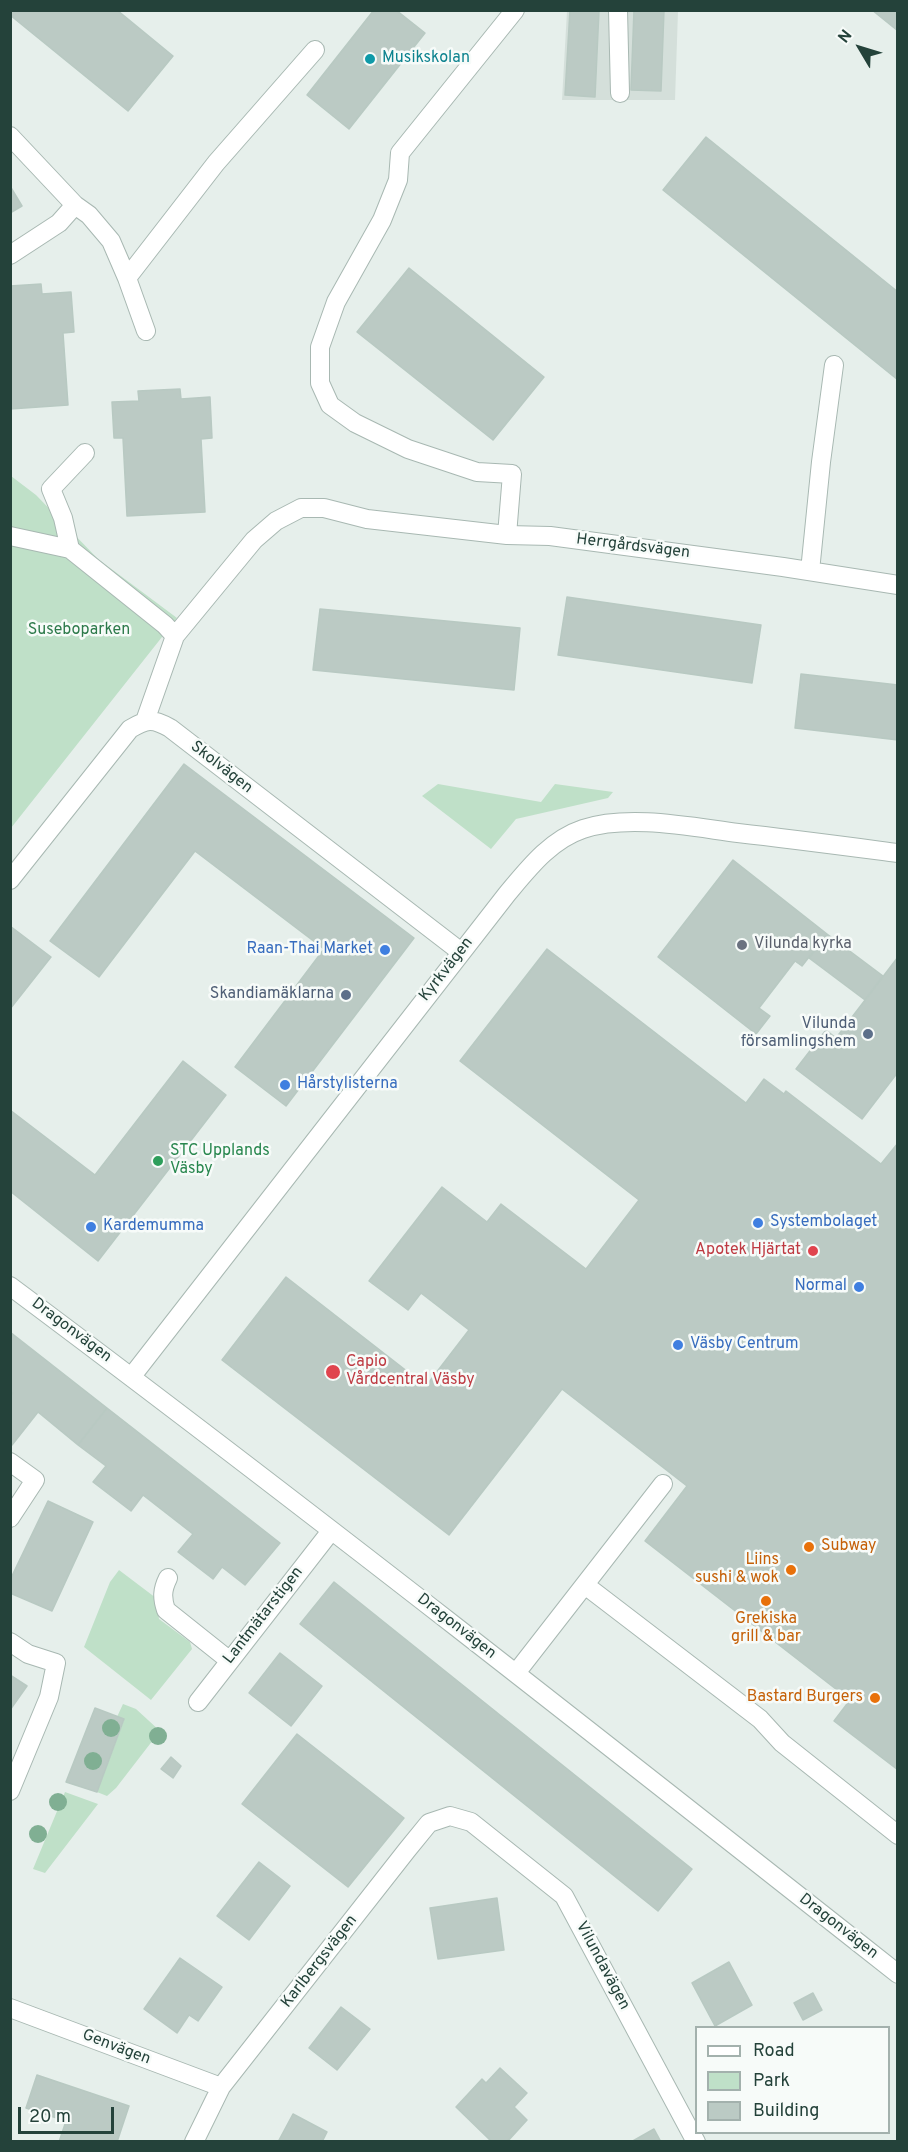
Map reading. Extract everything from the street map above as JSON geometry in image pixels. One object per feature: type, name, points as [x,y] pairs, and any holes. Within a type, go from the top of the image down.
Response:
[{"type":"street","points":[[507,535],[512,474],[477,472],[398,444],[355,423],[330,405],[320,383],[320,347],[336,302],[382,220],[398,180],[399,153],[514,10]]},
{"type":"street","points":[[618,10],[620,93]]},
{"type":"street","points":[[127,278],[216,163],[315,51]]},
{"type":"street","points":[[10,136],[75,205],[89,215],[111,241],[146,332]]},
{"type":"street","points":[[10,255],[59,223],[75,205]]},
{"type":"street","points":[[810,571],[834,365]]},
{"type":"street","points":[[70,549],[63,518],[51,489],[85,453]]},
{"type":"street","name":"Herrgårdsvägen","points":[[175,636],[254,540],[276,521],[301,508],[324,508],[367,519],[507,535],[550,537],[810,571],[897,585]]},
{"type":"street","points":[[10,536],[70,549],[165,625],[175,636],[145,721],[130,729],[10,880]]},
{"type":"street","name":"Skolvägen","points":[[145,721],[158,721],[170,728],[461,952]]},
{"type":"street","name":"Kyrkvägen","points":[[132,1376],[461,952],[530,866],[554,845],[582,830],[636,822],[897,853]]},
{"type":"street","name":"Dragonvägen","points":[[10,1286],[132,1376],[516,1673],[897,1974]]},
{"type":"street","points":[[10,1462],[35,1480],[10,1518]]},
{"type":"street","points":[[516,1673],[663,1484]]},
{"type":"street","name":"Lantmätarstigen","points":[[198,1702],[331,1531]]},
{"type":"street","points":[[168,1578],[162,1599],[166,1610],[230,1661]]},
{"type":"street","points":[[585,1585],[760,1719],[782,1743],[897,1835]]},
{"type":"street","points":[[10,1642],[28,1654],[56,1663],[49,1697],[10,1791]]},
{"type":"street","name":"Karlbergsvägen","points":[[194,2142],[221,2087],[429,1823],[450,1816],[471,1822]]},
{"type":"street","name":"Vilundavägen","points":[[471,1822],[564,1896],[696,2142]]},
{"type":"street","name":"Genvägen","points":[[10,2008],[221,2087]]},
{"type":"shaded area","points":[[567,11],[678,11],[675,100],[562,100]]},
{"type":"green space","name":"Suseboparken","points":[[11,476],[36,495],[98,559],[177,618],[11,828]]},
{"type":"green space","points":[[438,784],[541,802],[555,784],[613,792],[608,798],[516,819],[491,849],[422,796]]},
{"type":"green space","points":[[119,1570],[156,1598],[159,1619],[190,1642],[192,1649],[151,1700],[84,1647],[110,1582]]},
{"type":"green space","points":[[123,1704],[136,1709],[160,1731],[116,1788],[107,1796],[97,1792],[124,1720],[117,1717]]},
{"type":"green space","points":[[65,1792],[98,1804],[45,1873],[33,1869]]},
{"type":"building","points":[[10,10],[117,10],[173,56],[128,111],[10,15]]},
{"type":"building","name":"Musikskolan","points":[[374,10],[396,10],[425,33],[349,129],[307,95]]},
{"type":"building","points":[[570,10],[599,10],[595,97],[565,95]]},
{"type":"building","points":[[634,10],[664,10],[661,91],[631,90]]},
{"type":"building","points":[[872,10],[898,10],[898,31]]},
{"type":"building","points":[[706,137],[898,292],[898,380],[663,190]]},
{"type":"building","points":[[10,186],[22,206],[10,213]]},
{"type":"building","points":[[409,268],[544,377],[493,440],[357,332]]},
{"type":"building","points":[[41,284],[42,294],[71,292],[74,332],[63,333],[68,405],[10,409],[10,286]]},
{"type":"building","points":[[180,389],[181,399],[210,397],[212,438],[201,439],[205,512],[127,516],[123,438],[114,438],[112,402],[139,401],[138,391]]},
{"type":"building","points":[[567,597],[761,625],[752,683],[558,655]]},
{"type":"building","points":[[320,609],[520,628],[514,690],[313,670]]},
{"type":"building","points":[[801,674],[898,685],[898,740],[795,728]]},
{"type":"building","points":[[184,764],[414,938],[286,1106],[235,1067],[324,949],[195,851],[99,977],[50,941]]},
{"type":"building","name":"Vilunda kyrka","points":[[733,860],[827,934],[802,966],[795,961],[759,1008],[770,1016],[756,1034],[658,957]]},
{"type":"building","points":[[10,926],[51,957],[10,1009]]},
{"type":"building","points":[[827,934],[883,976],[865,1000],[809,958]]},
{"type":"building","name":"Väsby Centrum","points":[[547,949],[746,1103],[764,1079],[784,1094],[786,1091],[881,1164],[898,1143],[898,1770],[834,1721],[850,1700],[645,1541],[687,1486],[562,1389],[449,1535],[222,1360],[286,1277],[426,1386],[469,1330],[421,1293],[408,1310],[369,1281],[442,1187],[487,1222],[501,1204],[586,1269],[639,1200],[460,1061]]},
{"type":"building","name":"Vilunda församlingshem","points":[[898,957],[898,1072],[862,1119],[796,1069],[826,1030],[836,1038]]},
{"type":"building","points":[[183,1061],[226,1095],[98,1261],[10,1191],[10,1110],[95,1175]]},
{"type":"building","points":[[10,1332],[107,1408],[78,1445],[38,1412],[12,1445],[10,1444],[10,1396],[13,1393],[10,1391]]},
{"type":"building","points":[[107,1408],[280,1543],[245,1585],[222,1567],[213,1579],[178,1552],[193,1534],[143,1495],[131,1511],[93,1482],[106,1466],[78,1445]]},
{"type":"building","points":[[48,1501],[93,1522],[52,1611],[10,1593],[10,1580]]},
{"type":"building","points":[[334,1582],[692,1869],[658,1911],[300,1624]]},
{"type":"building","points":[[280,1653],[322,1686],[291,1726],[249,1693]]},
{"type":"building","points":[[10,1675],[27,1686],[10,1710]]},
{"type":"building","points":[[95,1708],[124,1719],[97,1792],[66,1782]]},
{"type":"building","points":[[297,1734],[404,1818],[348,1887],[242,1804]]},
{"type":"building","points":[[171,1757],[181,1766],[173,1778],[161,1769]]},
{"type":"building","points":[[259,1862],[290,1886],[249,1940],[217,1916]]},
{"type":"building","points":[[497,1898],[504,1950],[438,1959],[430,1908]]},
{"type":"building","points":[[180,1958],[222,1987],[198,2021],[189,2015],[177,2033],[144,2009]]},
{"type":"building","points":[[729,1962],[752,2005],[715,2026],[692,1983]]},
{"type":"building","points":[[813,1993],[822,2010],[803,2020],[794,2003]]},
{"type":"building","points":[[341,2007],[370,2029],[337,2070],[309,2048]]},
{"type":"building","points":[[500,2068],[527,2093],[514,2107],[527,2120],[507,2142],[492,2142],[456,2107],[482,2079],[486,2083]]},
{"type":"building","points":[[37,2075],[129,2106],[117,2142],[59,2142],[66,2121],[26,2108]]},
{"type":"building","points":[[293,2114],[327,2132],[322,2142],[278,2142]]},
{"type":"building","points":[[654,2129],[661,2142],[631,2142]]},
{"type":"place","name":"Musikskolan","points":[[370,59]]},
{"type":"place","name":"Vilunda kyrka","points":[[742,945]]},
{"type":"place","name":"Raan-Thai Market","points":[[385,950]]},
{"type":"place","name":"Skandiamäklarna","points":[[346,995]]},
{"type":"place","name":"Vilunda församlingshem","points":[[868,1034]]},
{"type":"place","name":"Hårstylisterna","points":[[285,1085]]},
{"type":"place","name":"STC Upplands Väsby","points":[[158,1161]]},
{"type":"place","name":"Systembolaget","points":[[758,1223]]},
{"type":"place","name":"Kardemumma","points":[[91,1227]]},
{"type":"place","name":"Apotek Hjärtat","points":[[813,1251]]},
{"type":"place","name":"Normal","points":[[859,1287]]},
{"type":"place","name":"Väsby Centrum","points":[[678,1345]]},
{"type":"place","name":"Capio Vårdcentral Väsby","points":[[333,1372]]},
{"type":"place","name":"Subway","points":[[809,1547]]},
{"type":"place","name":"Liins sushi & wok","points":[[791,1570]]},
{"type":"place","name":"Grekiska grill & bar","points":[[766,1601]]},
{"type":"place","name":"Bastard Burgers","points":[[875,1698]]}]
